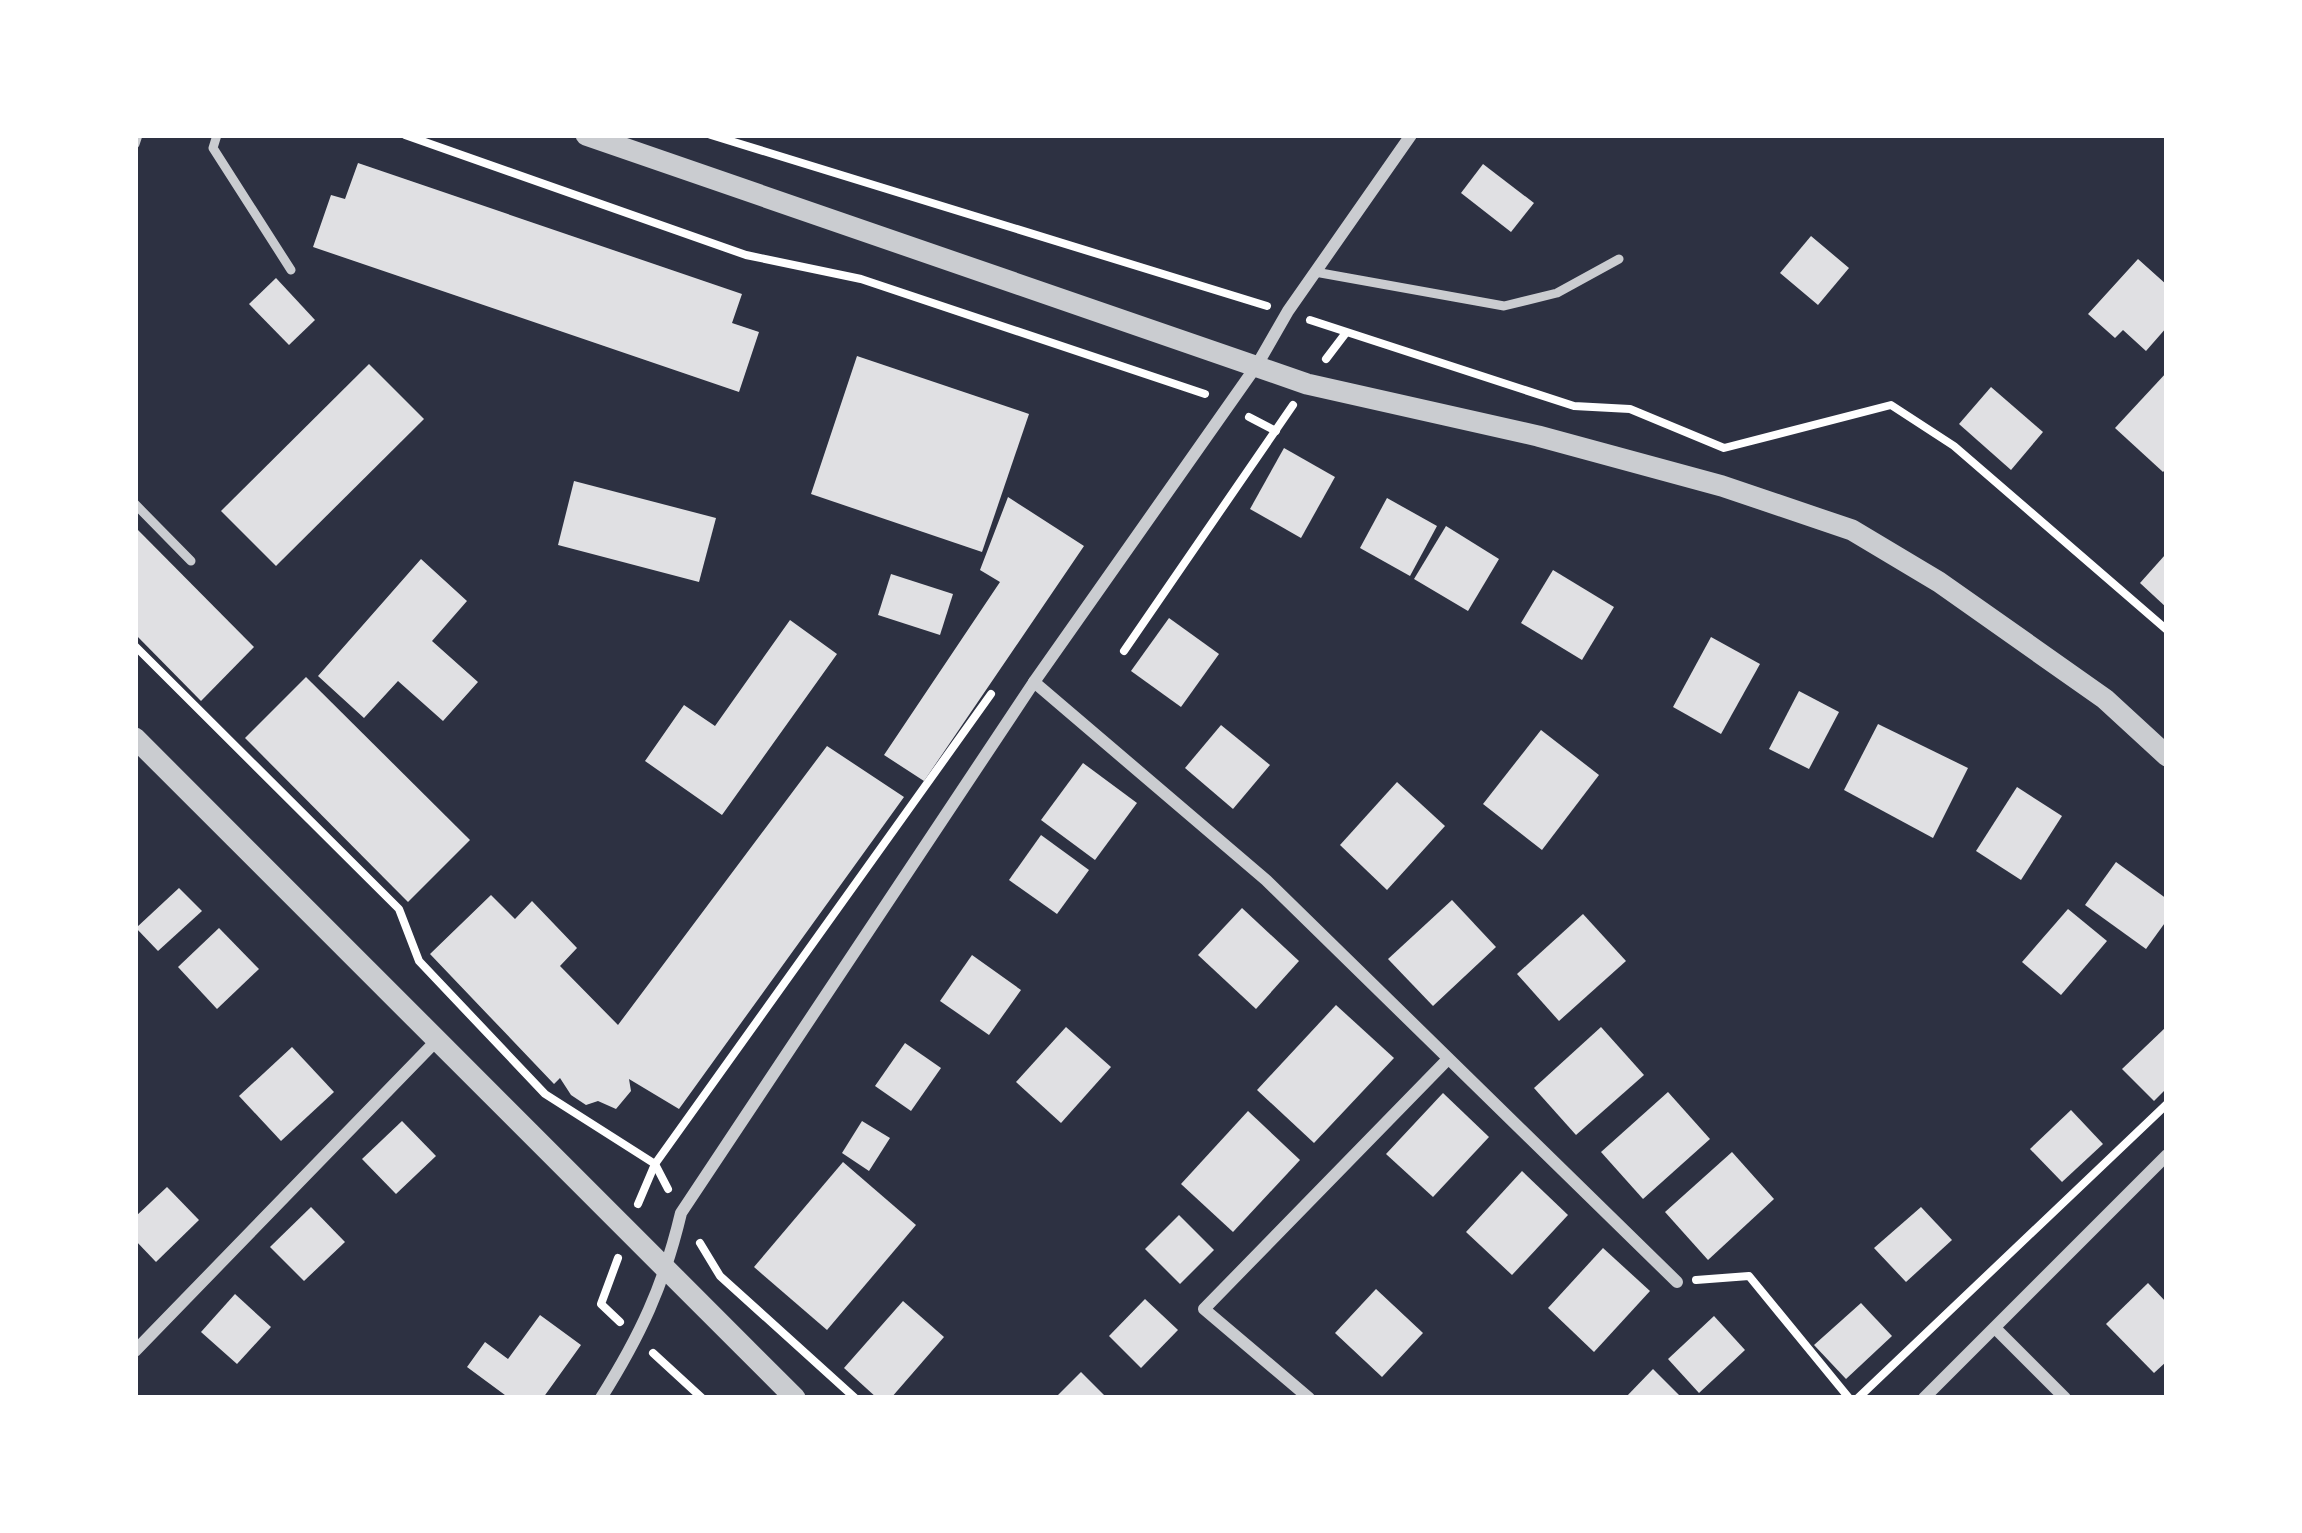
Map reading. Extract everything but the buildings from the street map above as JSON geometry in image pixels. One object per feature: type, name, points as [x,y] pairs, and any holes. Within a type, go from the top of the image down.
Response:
[{"type":"street","points":[[586,135],[1307,384],[1561,442],[1722,486],[1852,530],[1939,582],[2104,699],[2167,756]]},
{"type":"street","points":[[601,1398],[638,1339],[667,1272],[681,1213],[1034,682],[1257,365],[1288,311],[1411,135]]},
{"type":"street","points":[[1034,682],[1266,880],[1677,1282]]},
{"type":"street","points":[[135,738],[795,1398]]},
{"type":"street","points":[[135,1351],[438,1039]]},
{"type":"street","points":[[1309,1398],[1204,1310],[1448,1059]]},
{"type":"street","points":[[1924,1398],[2167,1155]]},
{"type":"street","points":[[1995,1328],[2065,1398]]},
{"type":"lane","points":[[135,144],[138,135]]},
{"type":"lane","points":[[217,135],[213,148],[291,270]]},
{"type":"lane","points":[[1315,272],[1504,306],[1557,293],[1619,259]]},
{"type":"lane","points":[[135,504],[191,561]]},
{"type":"path","points":[[405,135],[746,255],[861,279],[1206,392],[1192,412]]},
{"type":"path","points":[[711,135],[1288,311],[1345,334],[1574,406],[1630,409],[1724,448],[1891,405],[1954,446],[2167,630]]},
{"type":"path","points":[[1124,651],[1345,334]]},
{"type":"path","points":[[135,646],[399,908],[419,961],[545,1094],[655,1164],[720,1276],[855,1398]]},
{"type":"path","points":[[702,1398],[602,1304],[627,1231],[655,1164],[1000,682]]},
{"type":"path","points":[[1858,1398],[2167,1104]]},
{"type":"path","points":[[1677,1282],[1749,1276],[1849,1398]]}]
